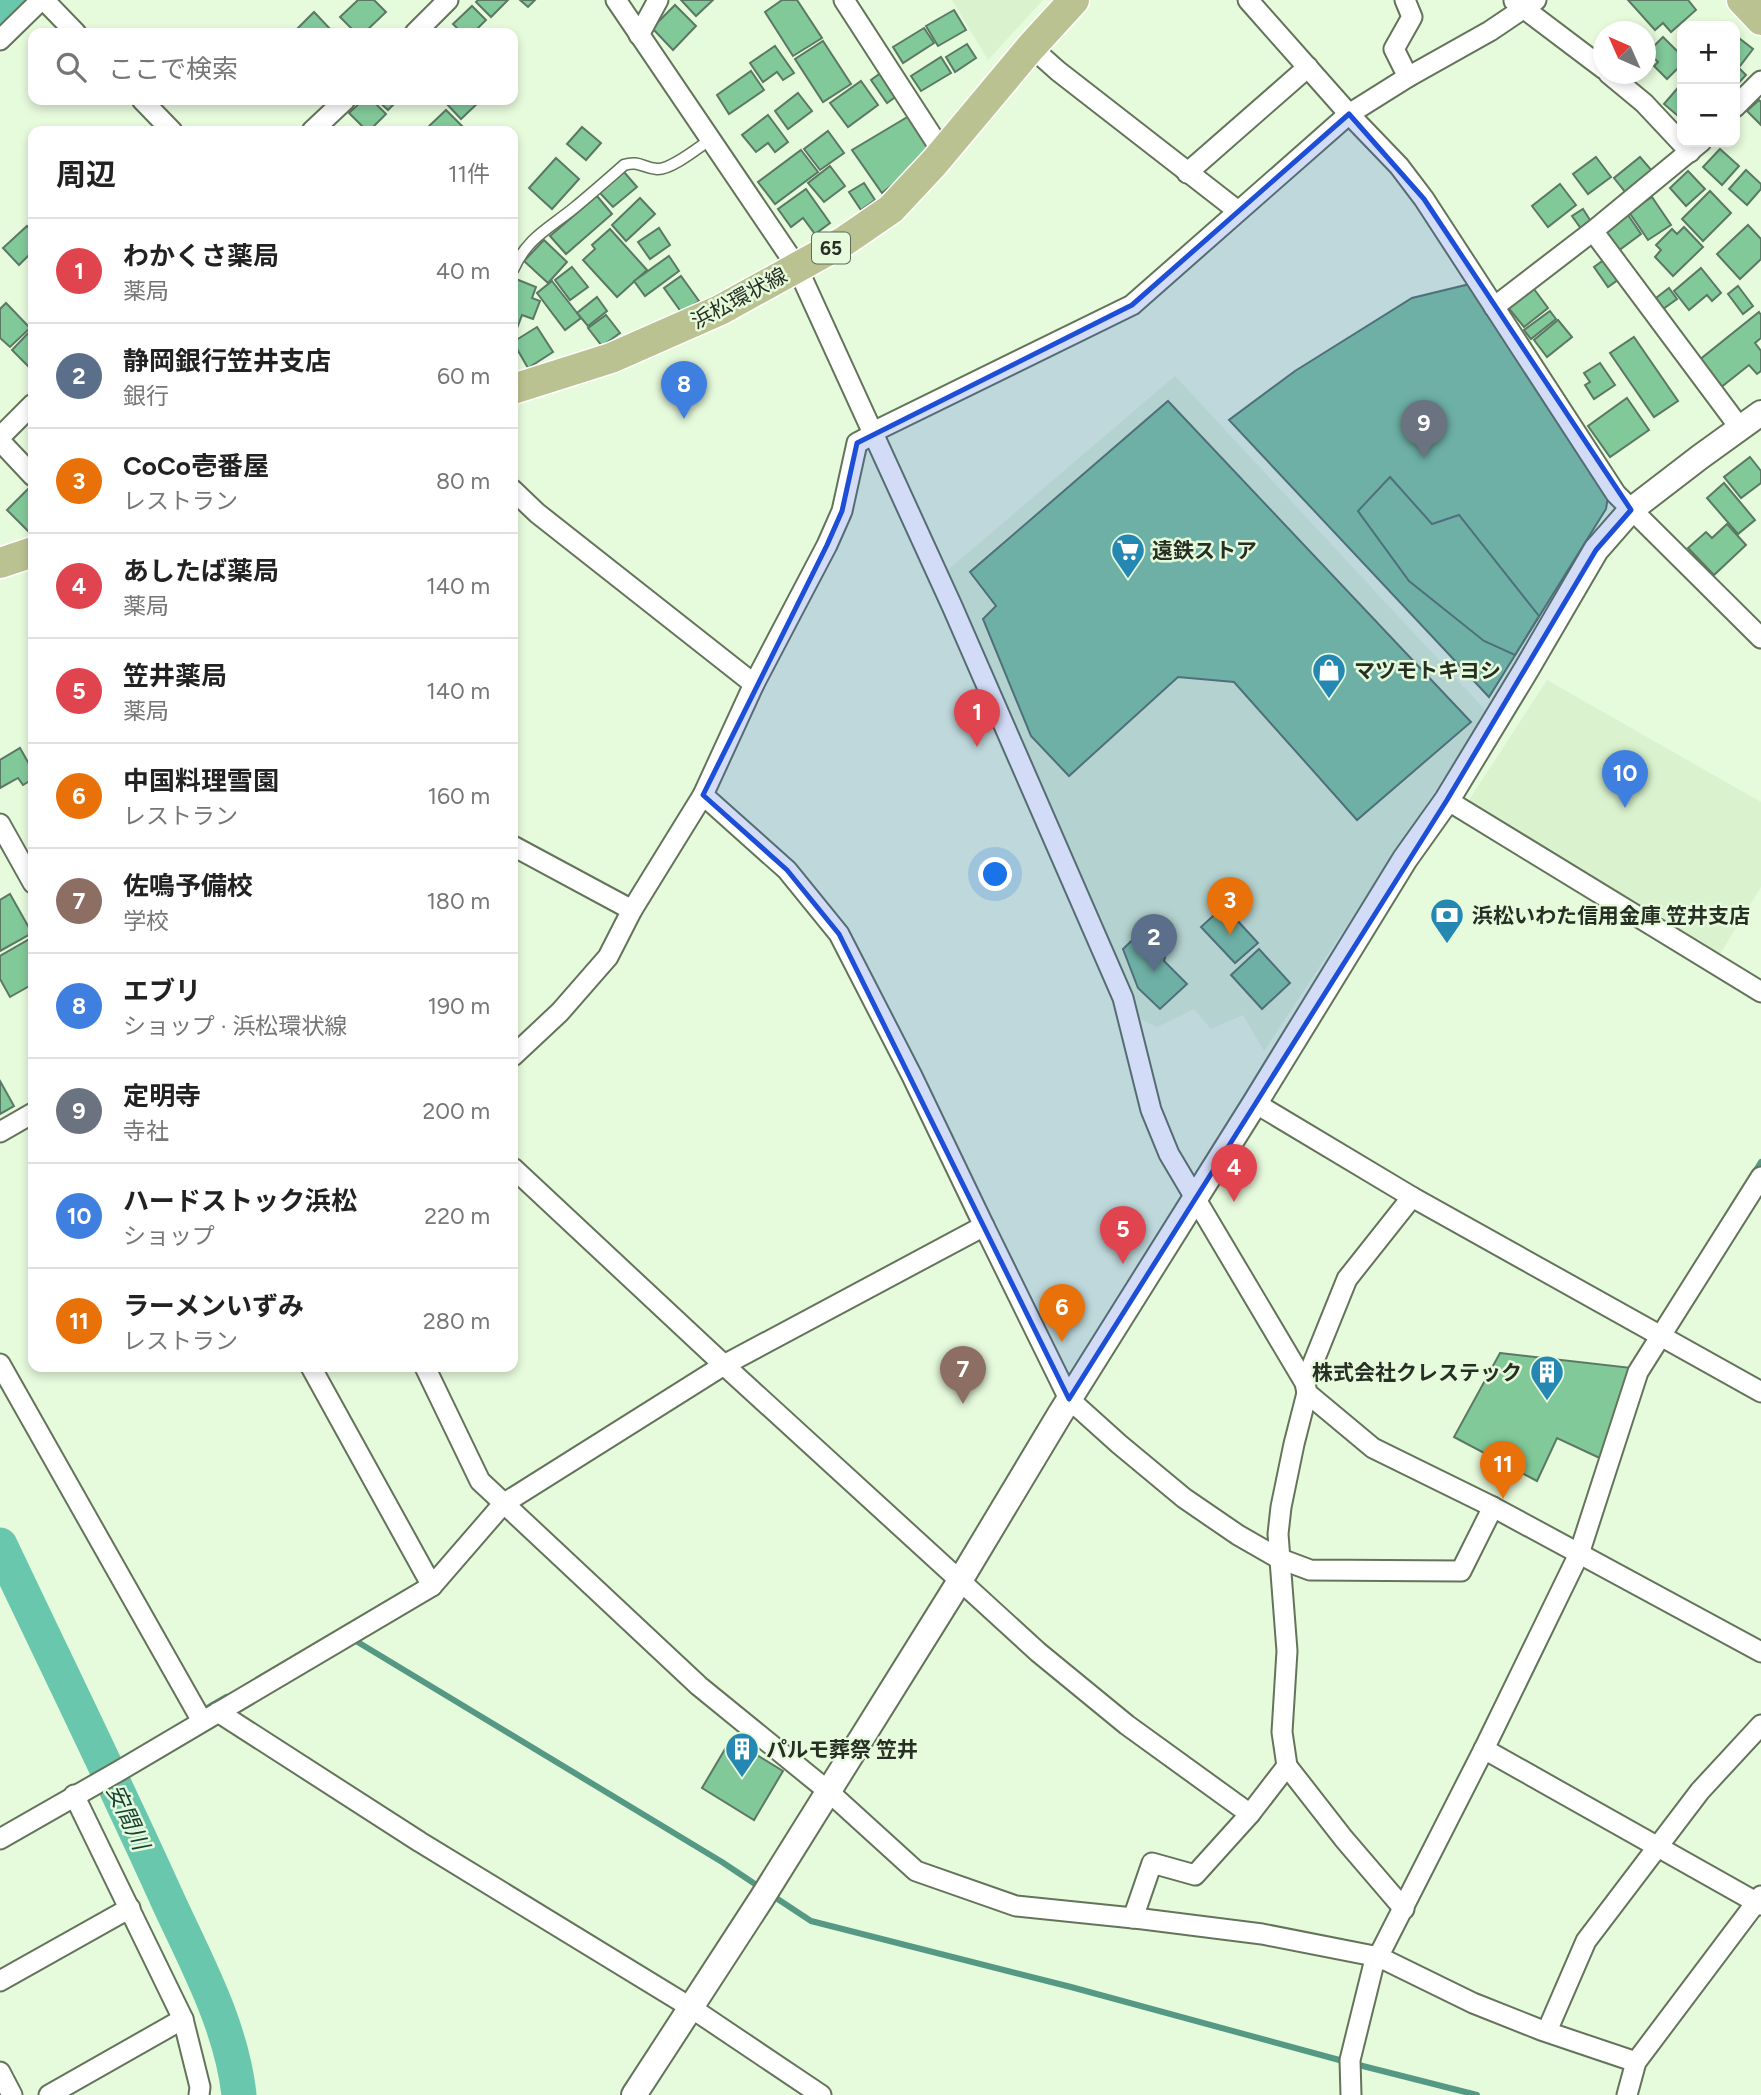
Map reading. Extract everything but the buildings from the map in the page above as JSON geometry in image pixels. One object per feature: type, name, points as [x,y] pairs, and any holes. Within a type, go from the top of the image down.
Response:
[{"type":"main road","name":"浜松環状線","points":[[518,387],[611,358],[720,310],[843,242],[891,209],[943,153],[1074,0]]},
{"type":"main road","points":[[1742,0],[1761,20]]},
{"type":"main road","points":[[0,563],[28,554]]},
{"type":"street","points":[[0,40],[42,0],[71,28]]},
{"type":"street","points":[[420,28],[448,0]]},
{"type":"street","points":[[616,0],[797,267],[952,606],[1123,998],[1151,1110],[1169,1154],[1306,1388],[1373,1448],[1493,1507],[1761,1652]]},
{"type":"street","points":[[639,35],[658,0]]},
{"type":"street","points":[[844,0],[943,153]]},
{"type":"street","points":[[1248,0],[1399,166],[1424,199],[1616,494],[1761,638]]},
{"type":"street","points":[[1405,0],[1412,17],[1394,49],[1408,77]]},
{"type":"street","points":[[518,1051],[560,1012],[608,957],[632,910],[703,795],[754,684],[842,511],[857,443],[1132,305],[1349,114],[1490,31],[1524,3],[1593,60]]},
{"type":"street","points":[[1031,47],[1237,211]]},
{"type":"street","points":[[1187,173],[1308,67]]},
{"type":"street","points":[[1740,102],[1761,81]]},
{"type":"street","points":[[1621,84],[1677,131]]},
{"type":"street","points":[[147,105],[167,126]]},
{"type":"street","points":[[317,126],[340,105]]},
{"type":"street","points":[[1494,307],[1696,147]]},
{"type":"street","points":[[1593,231],[1740,428]]},
{"type":"street","points":[[28,409],[0,439],[28,470]]},
{"type":"street","points":[[634,2095],[766,1891],[961,1579],[1069,1399],[1405,859],[1447,800],[1596,550],[1631,510],[1761,413]]},
{"type":"street","points":[[518,495],[537,513],[754,684]]},
{"type":"street","points":[[703,795],[787,870],[839,934],[912,1076],[1069,1399],[1184,1498],[1237,1535],[1278,1558],[1310,1570],[1461,1571],[1493,1507]]},
{"type":"street","points":[[1447,800],[1761,992]]},
{"type":"street","points":[[0,824],[28,874]]},
{"type":"street","points":[[518,849],[632,910]]},
{"type":"street","points":[[1255,1103],[1412,1197],[1761,1392]]},
{"type":"street","points":[[0,1132],[28,1117]]},
{"type":"street","points":[[518,1173],[1038,1652],[1117,1716],[1250,1814]]},
{"type":"street","points":[[1351,2095],[1350,2064],[1373,1967],[1579,1554],[1638,1372],[1761,1177]]},
{"type":"street","points":[[1404,1909],[1344,1839],[1287,1766],[1282,1732],[1287,1651],[1278,1534],[1281,1507],[1306,1388],[1347,1279],[1412,1197]]},
{"type":"street","points":[[0,1839],[432,1586],[503,1504],[724,1365],[984,1226]]},
{"type":"street","points":[[0,1364],[210,1716],[690,2007],[821,2095]]},
{"type":"street","points":[[314,1372],[432,1586]]},
{"type":"street","points":[[427,1372],[480,1481],[699,1686],[828,1791],[916,1871],[1016,1906],[1262,1934],[1379,1957],[1473,2003],[1636,2062]]},
{"type":"street","points":[[1547,2031],[1586,1941],[1700,1791],[1761,1725]]},
{"type":"street","points":[[1484,1749],[1760,1901],[1636,2062],[1626,2095]]},
{"type":"street","points":[[1133,1918],[1152,1863],[1195,1875],[1250,1814],[1287,1766]]},
{"type":"street","points":[[74,1795],[183,2019],[200,2087],[199,2095]]},
{"type":"street","points":[[0,1981],[130,1908]]},
{"type":"street","points":[[49,2095],[183,2019]]},
{"type":"street","points":[[0,2072],[12,2095]]},
{"type":"lane","points":[[518,258],[532,239],[573,209],[624,165],[634,162],[656,169],[666,168],[711,139]]},
{"type":"highlighted area","points":[[1349,114],[1424,199],[1631,510],[1596,550],[1447,800],[1069,1399],[839,934],[787,870],[703,795],[842,511],[857,443],[1132,305]]},
{"type":"shaded area","points":[[952,0],[1043,0],[988,60]]},
{"type":"shaded area","points":[[1175,376],[1487,712],[1264,1051],[1243,1015],[1211,1029],[1194,1009],[1157,1027],[1138,1018],[948,570]]},
{"type":"shaded area","points":[[1547,680],[1761,802],[1761,887],[1720,954],[1469,800]]},
{"type":"waterway","name":"安間川","points":[[0,22],[23,0]]},
{"type":"waterway","points":[[1753,1175],[1761,1162]]},
{"type":"waterway","name":"安間川","points":[[0,1545],[209,1990],[228,2042],[239,2095]]},
{"type":"waterway","points":[[356,1641],[761,1888]]},
{"type":"waterway","points":[[207,1708],[226,1697]]},
{"type":"waterway","points":[[770,1894],[811,1921],[1477,2095]]},
{"type":"place","name":"エブリ","points":[[684,419]]},
{"type":"place","name":"定明寺","points":[[1424,458]]},
{"type":"place","name":"遠鉄ストア","points":[[1128,580]]},
{"type":"place","name":"マツモトキヨシ","points":[[1329,700]]},
{"type":"place","name":"わかくさ薬局","points":[[977,747]]},
{"type":"place","name":"ハードストック浜松","points":[[1625,808]]},
{"type":"place","name":"CoCo壱番屋","points":[[1230,935]]},
{"type":"place","name":"浜松いわた信用金庫 笠井支店","points":[[1447,945]]},
{"type":"place","name":"静岡銀行笠井支店","points":[[1154,972]]},
{"type":"place","name":"あしたば薬局","points":[[1234,1202]]},
{"type":"place","name":"笠井薬局","points":[[1123,1264]]},
{"type":"place","name":"中国料理雪園","points":[[1062,1342]]},
{"type":"place","name":"株式会社クレステック","points":[[1547,1402]]},
{"type":"place","name":"佐鳴予備校","points":[[963,1404]]},
{"type":"place","name":"ラーメンいずみ","points":[[1503,1499]]},
{"type":"place","name":"パルモ葬祭 笠井","points":[[742,1779]]}]
